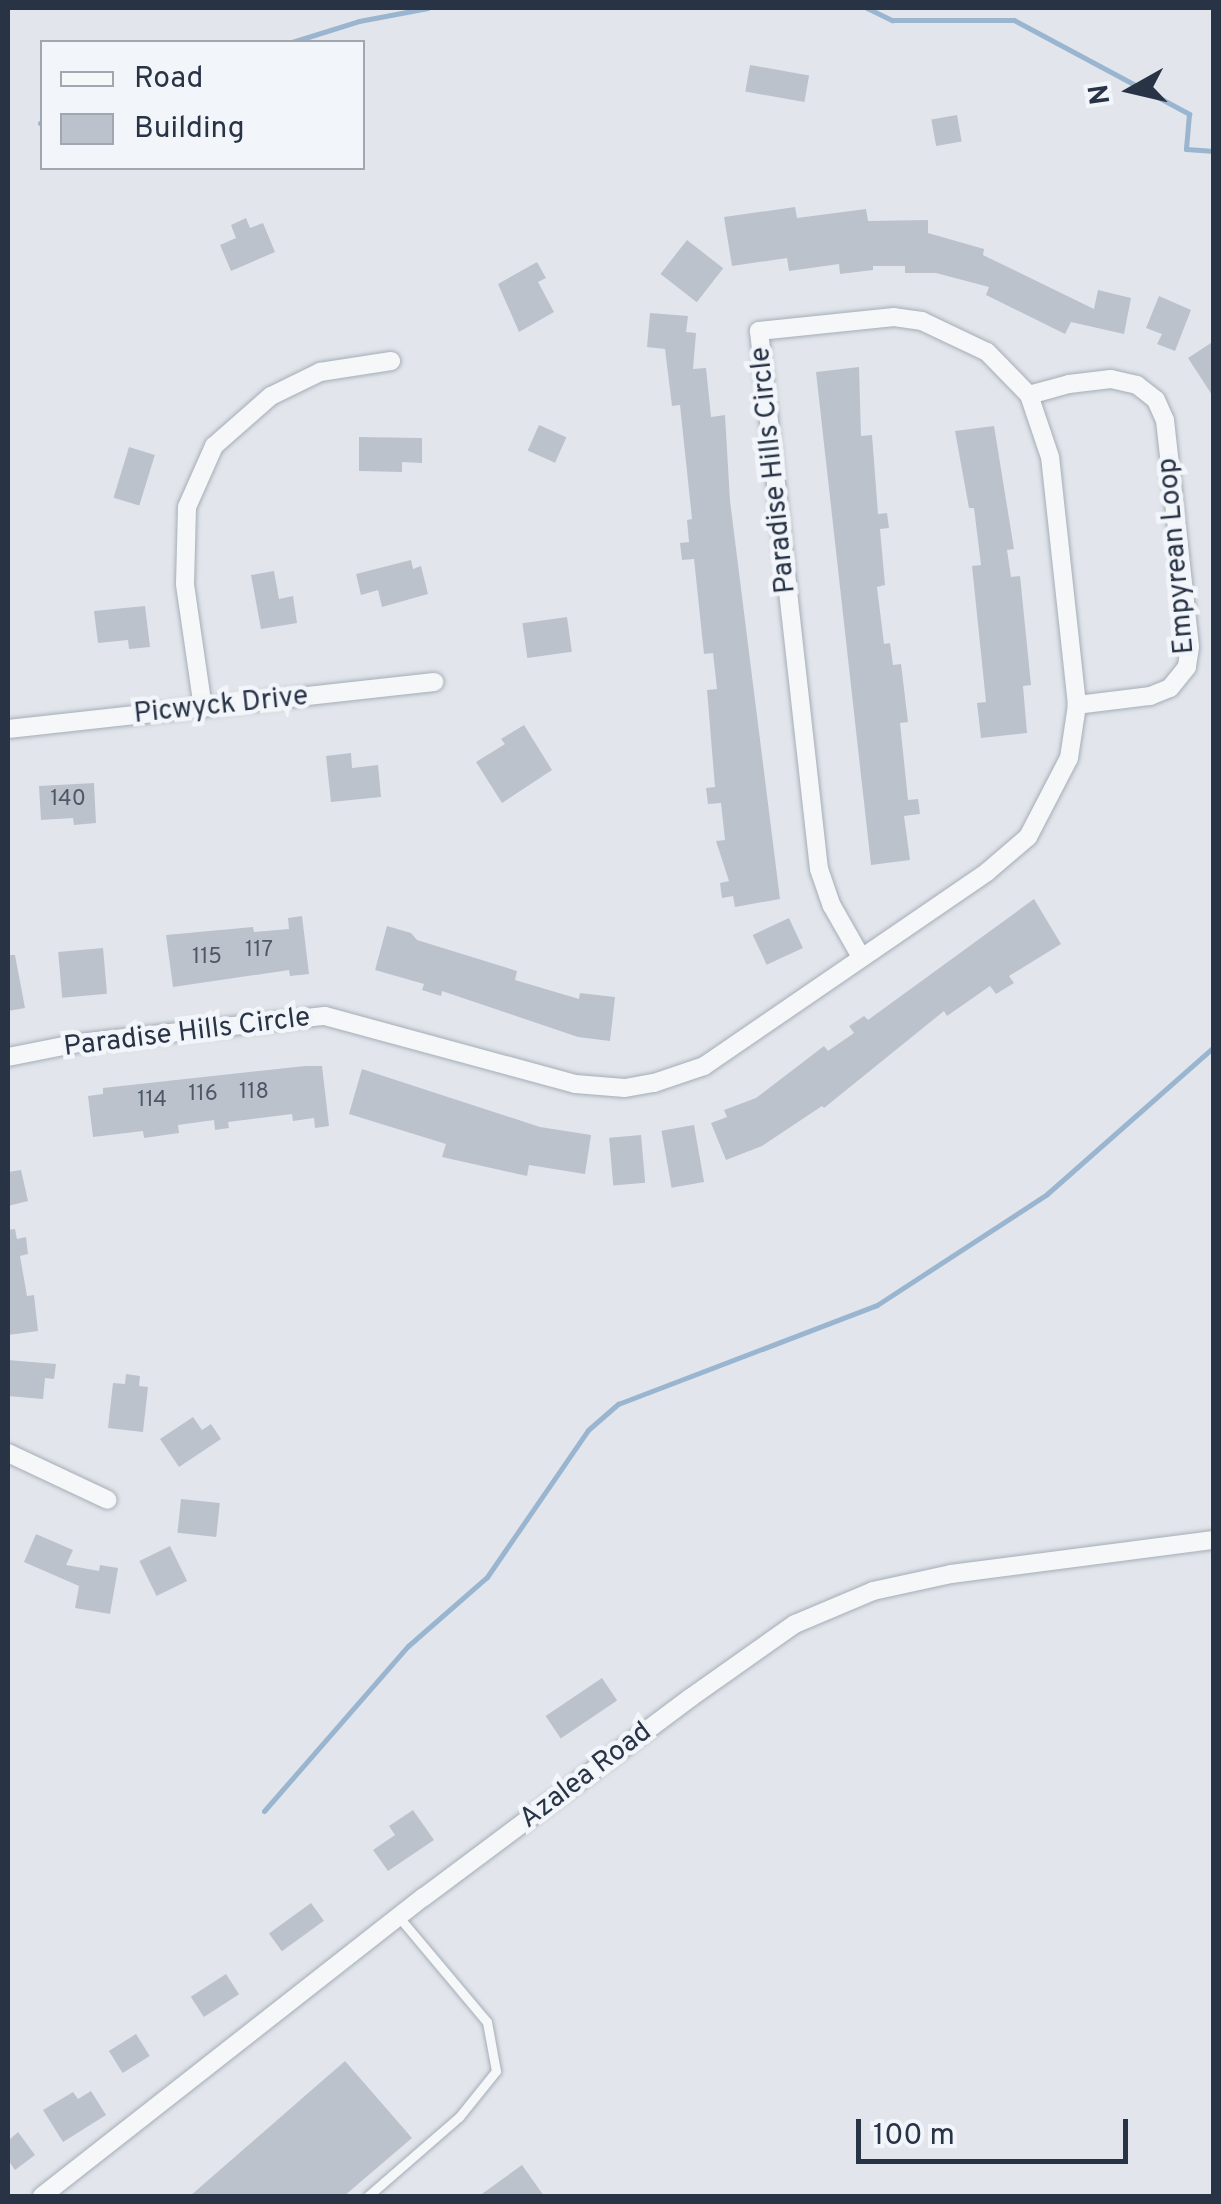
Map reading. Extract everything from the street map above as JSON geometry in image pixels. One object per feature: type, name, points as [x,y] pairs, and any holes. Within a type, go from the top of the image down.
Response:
[{"type":"street","name":"Paradise Hills Circle","points":[[8,1058],[80,1043],[325,1016],[545,1078],[625,1088],[704,1066],[987,872],[1028,836],[1069,758],[1077,705],[1050,456],[1029,396],[987,352],[922,320],[894,317],[759,331],[819,869],[832,906],[861,957]]},
{"type":"street","points":[[203,708],[185,584],[187,507],[214,446],[271,396],[320,372],[391,361]]},
{"type":"street","name":"Empyrean Loop","points":[[1029,396],[1069,384],[1111,379],[1137,385],[1156,400],[1165,420],[1190,647],[1186,667],[1170,688],[1150,696],[1077,705]]},
{"type":"street","name":"Picwyck Drive","points":[[8,730],[434,682]]},
{"type":"street","points":[[8,1454],[108,1500]]},
{"type":"street","name":"Azalea Road","points":[[42,2196],[399,1917],[690,1698],[796,1624],[873,1592],[951,1574],[1214,1540]]},
{"type":"lane","points":[[368,2196],[486,2088],[496,2071],[487,2022],[399,1917]]},
{"type":"building","points":[[750,65],[809,75],[804,102],[745,92]]},
{"type":"building","points":[[957,115],[962,142],[936,146],[931,120]]},
{"type":"building","points":[[795,207],[797,218],[866,209],[868,221],[928,220],[928,233],[984,249],[983,255],[1094,309],[1098,290],[1131,298],[1124,334],[1071,322],[1065,334],[986,295],[989,287],[936,273],[905,273],[905,266],[873,266],[873,270],[840,274],[839,264],[789,271],[787,258],[732,266],[724,217]]},
{"type":"building","points":[[246,218],[250,228],[263,223],[275,252],[231,271],[220,245],[236,238],[231,225]]},
{"type":"building","points":[[687,240],[723,268],[697,302],[661,274]]},
{"type":"building","points":[[537,262],[546,278],[538,282],[554,312],[519,332],[498,284]]},
{"type":"building","points":[[1159,296],[1191,310],[1175,351],[1157,344],[1162,334],[1146,328]]},
{"type":"building","points":[[650,313],[688,316],[686,332],[696,333],[693,369],[706,368],[711,417],[725,415],[730,501],[780,899],[735,907],[733,896],[722,898],[720,883],[729,881],[716,841],[725,840],[721,803],[708,804],[706,788],[715,787],[707,690],[717,689],[713,653],[704,654],[694,559],[682,560],[680,543],[689,542],[687,520],[692,519],[680,405],[672,406],[665,349],[647,347]]},
{"type":"building","points":[[1214,341],[1214,398],[1188,358]]},
{"type":"building","points":[[859,367],[861,436],[872,435],[878,514],[887,513],[889,528],[880,529],[885,585],[877,587],[884,644],[890,643],[893,665],[901,664],[908,722],[900,723],[908,800],[918,799],[920,814],[904,816],[910,860],[871,865],[816,372]]},
{"type":"building","points":[[539,425],[566,437],[555,463],[528,451]]},
{"type":"building","points":[[994,426],[1014,549],[1007,550],[1011,577],[1020,576],[1031,685],[1023,686],[1027,733],[981,738],[977,703],[986,702],[972,566],[981,565],[974,508],[969,508],[955,431]]},
{"type":"building","points":[[359,437],[422,438],[422,463],[402,462],[402,472],[359,471]]},
{"type":"building","points":[[129,447],[155,455],[139,506],[114,498]]},
{"type":"building","points":[[411,560],[413,569],[421,566],[428,594],[382,607],[378,590],[361,595],[356,574]]},
{"type":"building","points":[[274,571],[279,599],[293,596],[297,623],[261,629],[251,575]]},
{"type":"building","points":[[145,606],[150,647],[129,649],[128,640],[98,643],[94,611]]},
{"type":"building","points":[[567,617],[572,652],[527,658],[522,623]]},
{"type":"building","points":[[524,725],[552,770],[502,803],[476,762],[505,744],[501,739]]},
{"type":"building","points":[[351,753],[352,768],[378,765],[381,797],[331,802],[326,756]]},
{"type":"building","points":[[94,783],[96,823],[74,825],[73,818],[41,820],[39,786]]},
{"type":"building","points":[[1034,899],[1061,944],[1009,976],[1014,983],[996,994],[990,986],[947,1016],[944,1011],[824,1108],[762,1146],[726,1160],[711,1123],[727,1117],[724,1110],[756,1098],[824,1046],[828,1051],[854,1033],[849,1026],[864,1016],[868,1020]]},
{"type":"building","points":[[302,916],[309,974],[290,976],[289,970],[173,987],[166,935],[253,927],[254,932],[289,929],[288,918]]},
{"type":"building","points":[[789,918],[803,948],[767,965],[753,935]]},
{"type":"building","points":[[387,926],[411,933],[417,940],[517,971],[515,980],[579,999],[580,993],[615,997],[610,1041],[578,1037],[442,991],[441,996],[422,990],[424,984],[375,970]]},
{"type":"building","points":[[103,948],[107,994],[62,998],[58,952]]},
{"type":"building","points":[[8,955],[15,955],[25,1008],[8,1011]]},
{"type":"building","points":[[322,1066],[329,1126],[315,1128],[314,1118],[293,1121],[292,1114],[228,1122],[229,1128],[215,1130],[214,1120],[178,1125],[179,1133],[144,1138],[143,1131],[93,1137],[88,1096],[103,1094],[103,1088]]},
{"type":"building","points":[[362,1069],[540,1127],[591,1135],[585,1174],[529,1165],[527,1176],[442,1157],[446,1144],[349,1114]]},
{"type":"building","points":[[694,1125],[704,1182],[672,1188],[662,1131]]},
{"type":"building","points":[[641,1135],[645,1183],[613,1186],[609,1138]]},
{"type":"building","points":[[21,1170],[28,1201],[8,1206],[8,1172]]},
{"type":"building","points":[[15,1229],[17,1239],[26,1237],[28,1254],[20,1256],[27,1296],[34,1295],[38,1331],[8,1335],[8,1230]]},
{"type":"building","points":[[8,1360],[56,1364],[54,1379],[45,1378],[43,1399],[8,1396]]},
{"type":"building","points":[[126,1374],[140,1376],[139,1386],[148,1387],[143,1432],[108,1428],[113,1383],[125,1384]]},
{"type":"building","points":[[193,1417],[202,1430],[211,1424],[221,1439],[179,1467],[160,1439]]},
{"type":"building","points":[[181,1499],[220,1503],[216,1537],[177,1533]]},
{"type":"building","points":[[36,1534],[73,1550],[66,1565],[99,1571],[100,1565],[118,1568],[110,1614],[75,1608],[79,1586],[24,1562]]},
{"type":"building","points":[[170,1546],[187,1581],[157,1596],[139,1561]]},
{"type":"building","points":[[602,1678],[617,1700],[561,1738],[546,1716]]},
{"type":"building","points":[[413,1810],[434,1840],[388,1871],[373,1850],[395,1835],[389,1826]]},
{"type":"building","points":[[311,1903],[324,1921],[282,1951],[269,1934]]},
{"type":"building","points":[[226,1974],[239,1994],[204,2017],[191,1997]]},
{"type":"building","points":[[136,2034],[150,2056],[123,2073],[109,2051]]},
{"type":"building","points":[[345,2061],[412,2138],[344,2196],[190,2196]]},
{"type":"building","points":[[91,2091],[106,2115],[63,2142],[43,2110],[73,2092],[78,2099]]},
{"type":"building","points":[[18,2132],[35,2155],[15,2170],[8,2160],[8,2141]]},
{"type":"building","points":[[522,2165],[544,2196],[479,2196]]},
{"type":"waterway","points":[[298,40],[359,21],[428,8]]},
{"type":"waterway","points":[[867,8],[892,20],[1014,20],[1189,114],[1186,149],[1214,151]]},
{"type":"waterway","points":[[264,1811],[408,1646],[487,1577],[588,1430],[618,1404],[877,1305],[1047,1194],[1214,1047]]}]
